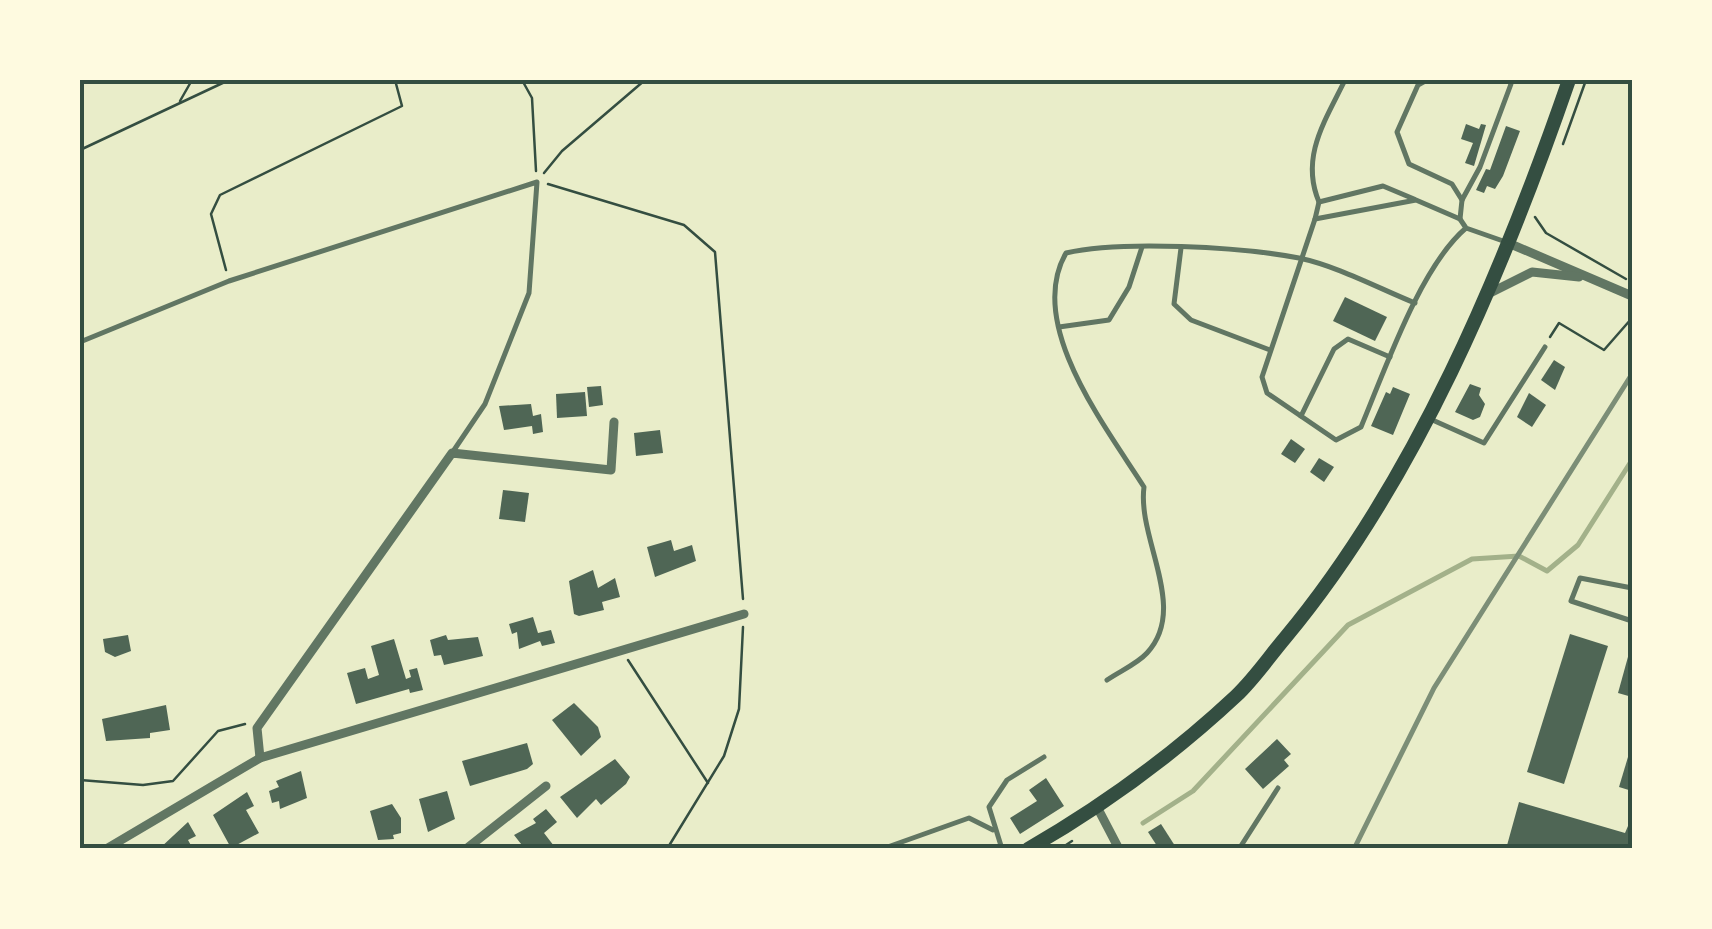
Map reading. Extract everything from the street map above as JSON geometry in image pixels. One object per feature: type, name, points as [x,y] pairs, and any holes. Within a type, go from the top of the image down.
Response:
[{"type":"main road","points":[[1028,849],[1096,805],[1238,694],[1322,594],[1353,548],[1425,416],[1484,296],[1570,80]]},
{"type":"street","points":[[1506,242],[1630,295]]},
{"type":"street","points":[[1484,296],[1532,272],[1599,281]]},
{"type":"street","points":[[260,758],[257,728],[452,453],[611,470],[614,422]]},
{"type":"street","points":[[106,849],[260,758],[744,614]]},
{"type":"street","points":[[466,849],[546,786]]},
{"type":"street","points":[[1096,805],[1119,849]]},
{"type":"lane","points":[[1345,80],[1314,144],[1310,181],[1319,202],[1262,377],[1267,393],[1336,440],[1361,427],[1415,303],[1450,242],[1466,228]]},
{"type":"lane","points":[[1410,80],[1418,84]]},
{"type":"lane","points":[[1427,80],[1418,84],[1397,132],[1409,164],[1452,184],[1462,200]]},
{"type":"lane","points":[[1460,219],[1462,200],[1480,166],[1511,84],[1508,80]]},
{"type":"lane","points":[[80,342],[229,281],[537,182],[530,292],[485,404],[452,453]]},
{"type":"lane","points":[[1319,202],[1382,186],[1460,219],[1466,228],[1506,242]]},
{"type":"lane","points":[[1315,219],[1416,200]]},
{"type":"lane","points":[[1108,680],[1148,652],[1166,610],[1140,513],[1144,487],[1060,344],[1055,272],[1066,253],[1095,246],[1142,247],[1300,258],[1415,303]]},
{"type":"lane","points":[[1059,326],[1109,320],[1128,288],[1142,247]]},
{"type":"lane","points":[[1182,248],[1174,304],[1191,320],[1270,350]]},
{"type":"lane","points":[[1301,416],[1334,348],[1348,339],[1390,357]]},
{"type":"lane","points":[[1425,416],[1484,443],[1544,347]]},
{"type":"lane","points":[[1632,588],[1588,576],[1580,578],[1571,601],[1632,621]]},
{"type":"lane","points":[[1001,847],[993,830],[990,807],[1007,780],[1044,757]]},
{"type":"lane","points":[[1239,849],[1278,788]]},
{"type":"lane","points":[[882,849],[969,818],[993,830]]},
{"type":"path","points":[[180,102],[192,80]]},
{"type":"path","points":[[80,150],[229,80]]},
{"type":"path","points":[[229,281],[211,214],[213,203],[220,195],[402,106],[394,80]]},
{"type":"path","points":[[522,80],[532,98],[537,182]]},
{"type":"path","points":[[537,182],[562,152],[645,80]]},
{"type":"path","points":[[537,182],[684,225],[715,252],[738,500],[744,614],[739,709],[724,756],[667,849]]},
{"type":"path","points":[[1534,216],[1546,233],[1630,281]]},
{"type":"path","points":[[1544,347],[1559,323],[1604,350],[1632,318]]},
{"type":"path","points":[[621,651],[708,784]]},
{"type":"path","points":[[80,780],[143,784],[173,780],[218,730],[242,723],[257,728]]},
{"type":"building","points":[[1466,124],[1479,129],[1481,124],[1486,125],[1474,166],[1465,163],[1473,143],[1461,139]]},
{"type":"building","points":[[1506,126],[1520,131],[1503,176],[1495,189],[1487,186],[1484,193],[1476,190],[1486,169],[1490,170]]},
{"type":"building","points":[[1345,297],[1387,317],[1375,341],[1333,321]]},
{"type":"building","points":[[1554,360],[1565,367],[1555,390],[1541,380]]},
{"type":"building","points":[[1470,384],[1481,388],[1479,395],[1485,404],[1480,417],[1473,420],[1455,412]]},
{"type":"building","points":[[601,386],[603,405],[589,407],[587,387]]},
{"type":"building","points":[[1393,387],[1410,394],[1393,435],[1371,426],[1386,392],[1390,394]]},
{"type":"building","points":[[585,392],[587,416],[557,418],[556,394]]},
{"type":"building","points":[[1529,393],[1546,405],[1532,427],[1517,417]]},
{"type":"building","points":[[531,404],[533,416],[541,414],[543,432],[533,434],[532,426],[504,430],[499,406]]},
{"type":"building","points":[[660,430],[663,453],[636,456],[634,433]]},
{"type":"building","points":[[1291,439],[1305,449],[1295,463],[1281,454]]},
{"type":"building","points":[[1319,458],[1334,467],[1324,482],[1310,472]]},
{"type":"building","points":[[503,490],[529,493],[525,522],[499,519]]},
{"type":"building","points":[[671,540],[674,551],[692,545],[696,561],[655,577],[647,547]]},
{"type":"building","points":[[593,570],[598,588],[615,578],[620,597],[602,602],[604,610],[579,616],[574,614],[569,581]]},
{"type":"building","points":[[533,617],[538,633],[551,630],[555,643],[542,646],[540,641],[519,649],[517,632],[512,634],[509,624]]},
{"type":"building","points":[[1570,634],[1608,646],[1564,784],[1527,772]]},
{"type":"building","points":[[128,635],[131,651],[115,657],[105,652],[103,639]]},
{"type":"building","points":[[446,635],[448,640],[478,637],[483,656],[444,665],[441,655],[434,656],[430,640]]},
{"type":"building","points":[[394,639],[406,679],[411,677],[409,670],[417,668],[423,690],[410,693],[409,689],[356,704],[347,673],[365,668],[368,679],[379,675],[371,646]]},
{"type":"building","points":[[1632,646],[1632,697],[1618,693]]},
{"type":"building","points":[[574,703],[598,727],[601,737],[581,756],[552,720]]},
{"type":"building","points":[[166,705],[170,730],[150,733],[150,738],[106,741],[102,719]]},
{"type":"building","points":[[1277,739],[1291,754],[1284,760],[1289,766],[1263,789],[1245,769]]},
{"type":"building","points":[[527,743],[533,764],[527,769],[470,786],[462,761]]},
{"type":"building","points":[[1632,747],[1632,791],[1619,787]]},
{"type":"building","points":[[615,759],[630,777],[626,784],[601,805],[596,799],[577,818],[560,797]]},
{"type":"building","points":[[301,771],[307,798],[280,809],[279,801],[272,803],[269,791],[279,787],[276,781]]},
{"type":"building","points":[[1046,778],[1064,806],[1020,834],[1010,818],[1037,801],[1029,790]]},
{"type":"building","points":[[447,791],[455,819],[428,832],[419,799]]},
{"type":"building","points":[[247,792],[254,806],[246,810],[259,833],[231,848],[213,815]]},
{"type":"building","points":[[1519,802],[1625,833],[1628,826],[1632,827],[1632,849],[1506,849]]},
{"type":"building","points":[[392,804],[401,818],[401,833],[393,835],[394,839],[378,840],[370,811]]},
{"type":"building","points":[[546,809],[557,822],[544,833],[554,846],[525,849],[514,835],[536,823],[533,819]]},
{"type":"building","points":[[188,822],[196,836],[188,840],[193,849],[159,849]]},
{"type":"building","points":[[1161,824],[1177,849],[1159,849],[1148,832]]},
{"type":"waterway","points":[[1143,823],[1193,791],[1348,625],[1472,559],[1519,556],[1547,571],[1578,545],[1632,460]]},
{"type":"railway","points":[[1354,849],[1434,688],[1632,374]]}]
